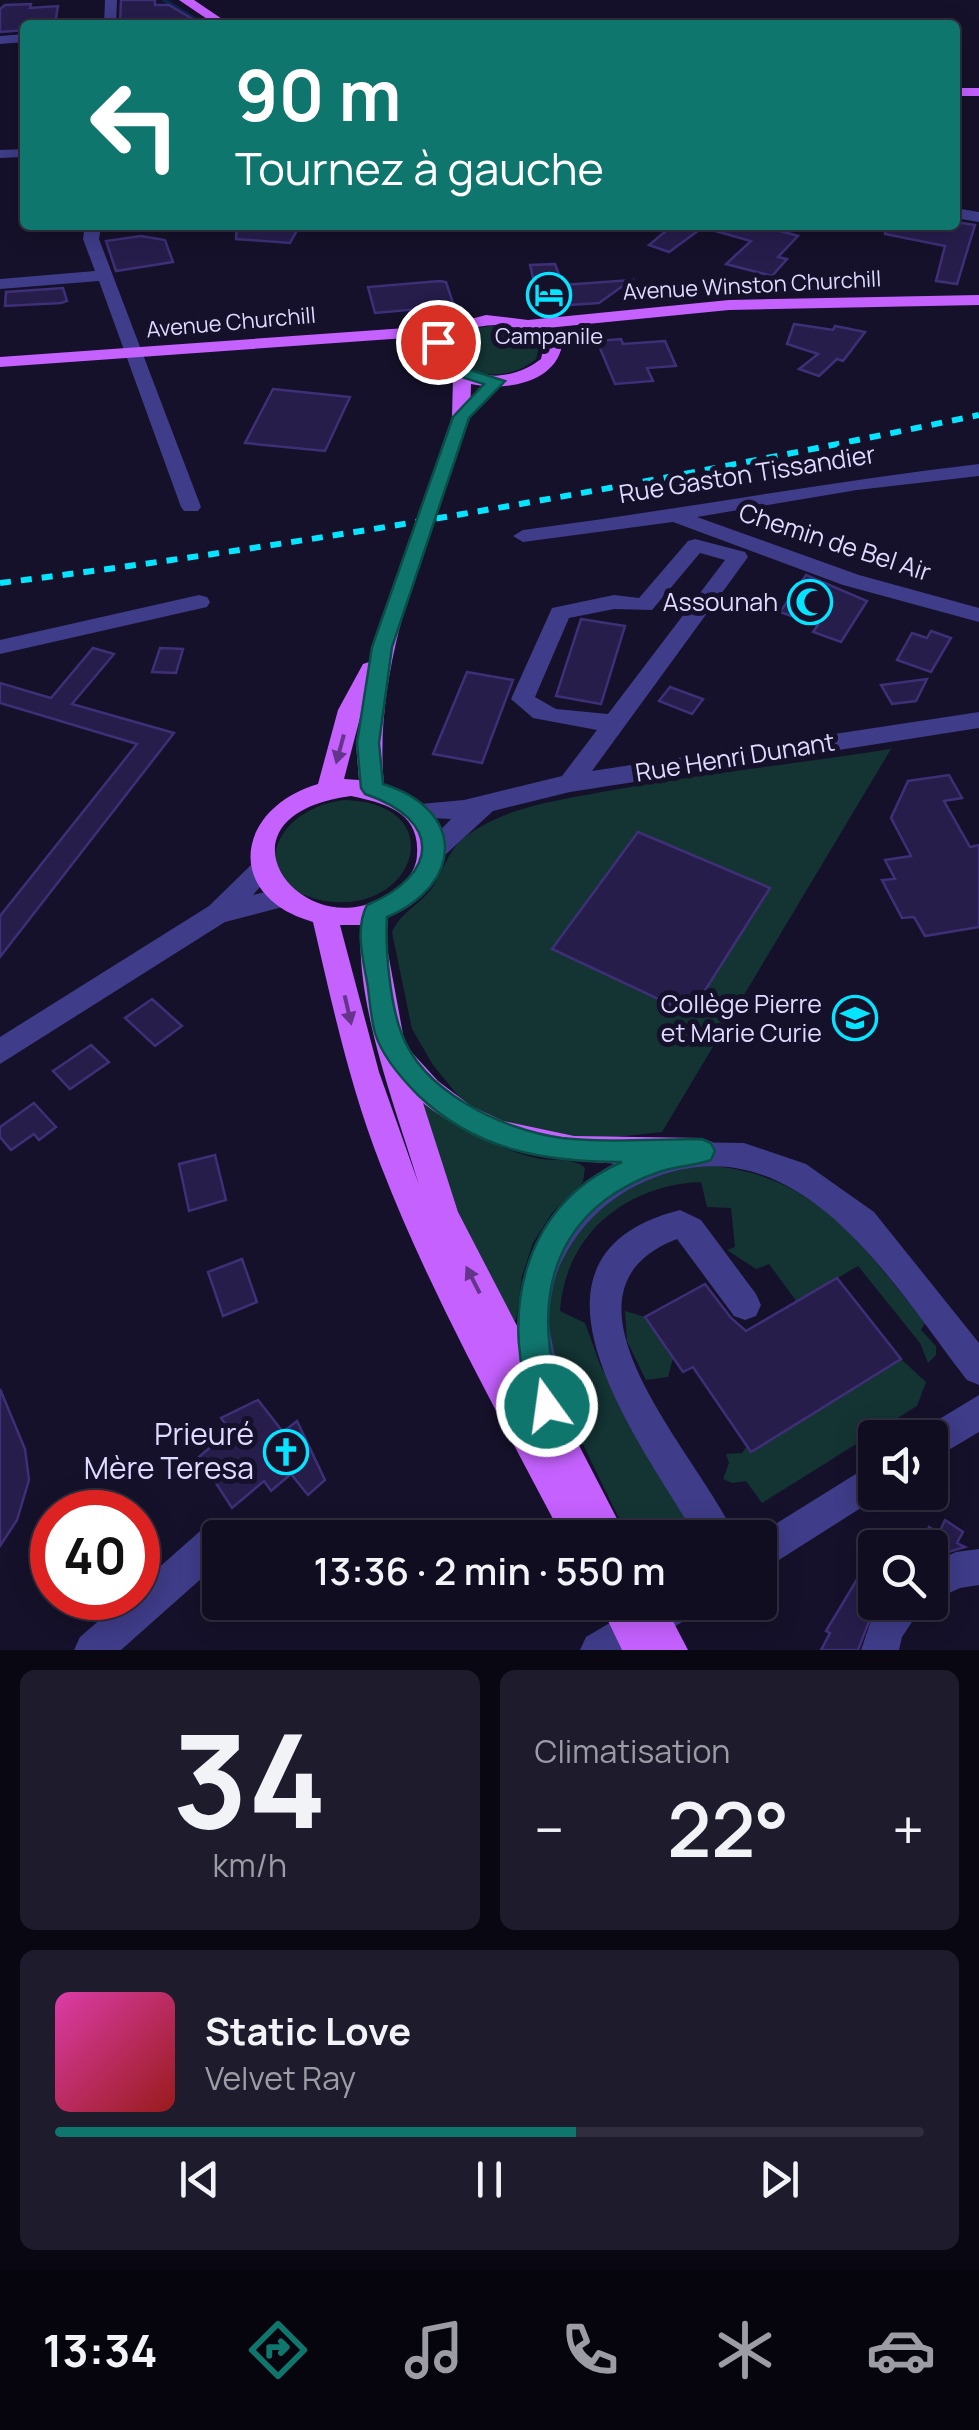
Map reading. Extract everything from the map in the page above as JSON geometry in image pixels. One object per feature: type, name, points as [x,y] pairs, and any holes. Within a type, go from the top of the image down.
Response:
[{"type":"main road","points":[[185,0],[217,20]]},
{"type":"main road","name":"Avenue Winston Churchill","points":[[452,330],[488,320],[528,325],[716,306],[979,302]]},
{"type":"main road","name":"Avenue Winston Churchill","points":[[496,381],[540,370],[550,361],[553,346],[568,332],[597,323],[979,302]]},
{"type":"main road","points":[[528,325],[545,334],[553,346]]},
{"type":"main road","points":[[452,330],[440,338],[436,349],[442,364],[462,375],[496,381]]},
{"type":"main road","name":"Avenue Churchill","points":[[136,352],[452,330]]},
{"type":"main road","name":"Avenue Churchill","points":[[136,352],[244,351],[391,340],[436,349]]},
{"type":"main road","points":[[0,362],[136,352]]},
{"type":"main road","points":[[329,789],[350,710],[382,647],[462,417],[462,375]]},
{"type":"main road","points":[[462,417],[496,381]]},
{"type":"main road","points":[[372,788],[368,743],[382,647]]},
{"type":"main road","points":[[372,788],[398,797],[418,811],[431,829],[435,849],[430,869],[418,887],[399,902],[376,912],[325,916],[282,898],[262,870],[260,849],[267,829],[282,811],[304,797],[329,789],[372,788]]},
{"type":"main road","points":[[376,912],[373,942],[388,1035],[443,1214],[599,1520]]},
{"type":"main road","points":[[325,916],[355,1038],[395,1166],[442,1271],[573,1520]]},
{"type":"main road","points":[[388,1035],[412,1072],[443,1102],[471,1122],[506,1138],[563,1150],[702,1151]]},
{"type":"main road","points":[[626,1620],[642,1650]]},
{"type":"main road","points":[[653,1620],[669,1650]]},
{"type":"street","points":[[92,230],[90,239],[136,352],[191,508]]},
{"type":"street","points":[[0,284],[106,275]]},
{"type":"street","name":"Rue Gaston Tissandier","points":[[523,536],[675,516],[757,499],[979,470]]},
{"type":"street","name":"Chemin de Bel Air","points":[[675,516],[836,575],[979,615]]},
{"type":"street","points":[[570,783],[738,557],[695,545],[644,605],[614,602],[560,613],[523,699],[528,706],[548,714],[614,723]]},
{"type":"street","points":[[0,647],[200,602]]},
{"type":"street","name":"Rue Henri Dunant","points":[[418,811],[464,809],[570,783],[979,720]]},
{"type":"street","points":[[435,849],[454,829],[493,802]]},
{"type":"street","points":[[0,1052],[218,914],[262,870]]},
{"type":"street","points":[[218,914],[282,898]]},
{"type":"street","points":[[567,1459],[541,1386],[534,1350],[532,1303],[543,1256],[564,1220],[600,1188],[642,1165],[702,1151],[745,1155],[776,1164],[840,1201],[863,1222],[979,1369]]},
{"type":"street","points":[[707,1520],[620,1374],[604,1333],[604,1311],[610,1282],[624,1256],[641,1242],[680,1224],[690,1230],[744,1304]]},
{"type":"street","points":[[948,1432],[979,1412]]},
{"type":"street","points":[[777,1543],[858,1490]]},
{"type":"street","points":[[93,1650],[202,1554]]},
{"type":"street","points":[[948,1574],[979,1567]]},
{"type":"street","points":[[599,1650],[650,1620]]},
{"type":"street","points":[[880,1650],[892,1620]]},
{"type":"green space","points":[[492,326],[520,331],[539,347],[536,359],[516,371],[492,374],[469,370],[449,358],[448,345],[471,329]]},
{"type":"green space","points":[[891,749],[662,1132],[546,1139],[468,1108],[433,1065],[412,1029],[392,932],[403,915],[428,893],[453,849],[465,837],[496,819],[549,802]]},
{"type":"green space","points":[[344,800],[378,806],[400,819],[410,837],[410,857],[400,876],[382,892],[356,901],[325,901],[300,893],[283,881],[276,865],[276,849],[284,832],[319,806]]},
{"type":"green space","points":[[421,1101],[508,1150],[541,1159],[570,1161],[585,1168],[583,1182],[552,1213],[533,1243],[522,1276],[516,1320],[464,1230]]},
{"type":"green space","points":[[699,1165],[739,1170],[773,1180],[803,1196],[855,1238],[925,1323],[921,1330],[936,1346],[936,1355],[928,1363],[920,1343],[858,1266],[797,1302],[769,1264],[756,1269],[727,1250],[735,1247],[731,1208],[707,1207],[701,1182],[674,1185],[625,1204],[587,1237],[564,1283],[560,1311],[585,1323],[601,1367],[690,1520],[620,1520],[554,1375],[543,1308],[572,1227],[647,1174]]},
{"type":"green space","points":[[625,1311],[645,1317],[673,1358],[668,1377],[646,1380],[627,1341]]},
{"type":"green space","points":[[901,1359],[926,1382],[917,1406],[895,1420],[858,1420],[858,1443],[762,1503],[746,1481],[732,1483],[723,1479],[729,1463],[726,1454],[742,1453],[747,1446],[751,1451]]},
{"type":"building","points":[[121,0],[155,0],[155,5],[169,5],[194,20],[120,20]]},
{"type":"building","points":[[5,5],[58,6],[56,20],[20,20],[20,30],[0,32],[0,9]]},
{"type":"building","points":[[960,223],[975,225],[957,284],[936,281],[945,246],[885,234],[885,230],[960,230]]},
{"type":"building","points":[[237,230],[297,230],[290,243],[236,239]]},
{"type":"building","points":[[667,230],[699,230],[669,252],[649,245]]},
{"type":"building","points":[[712,230],[777,230],[798,236],[778,257],[787,259],[772,276],[726,264],[751,241]]},
{"type":"building","points":[[141,236],[165,240],[173,262],[116,271],[106,241]]},
{"type":"building","points":[[555,264],[563,285],[631,280],[599,303],[540,307],[530,265]]},
{"type":"building","points":[[446,282],[454,306],[375,313],[368,287]]},
{"type":"building","points":[[63,288],[67,301],[61,303],[5,306],[6,292]]},
{"type":"building","points":[[794,324],[865,332],[843,361],[837,359],[819,376],[799,369],[818,354],[787,344]]},
{"type":"building","points":[[621,339],[623,344],[665,341],[676,366],[647,368],[653,381],[615,384],[597,341]]},
{"type":"building","points":[[273,389],[350,397],[325,451],[245,443]]},
{"type":"building","points":[[806,575],[867,601],[841,642],[813,632],[818,625],[780,612]]},
{"type":"building","points":[[581,619],[625,626],[601,704],[556,696]]},
{"type":"building","points":[[931,631],[951,638],[931,672],[897,660],[912,633],[927,638]]},
{"type":"building","points":[[93,648],[114,654],[72,704],[174,733],[0,957],[0,916],[137,744],[0,703],[0,683],[51,698]]},
{"type":"building","points":[[160,648],[183,649],[176,673],[152,672]]},
{"type":"building","points":[[467,672],[513,680],[482,763],[433,754]]},
{"type":"building","points":[[927,679],[916,701],[892,704],[881,685]]},
{"type":"building","points":[[670,687],[703,699],[692,714],[659,701]]},
{"type":"building","points":[[949,775],[962,798],[944,801],[970,847],[979,845],[979,927],[925,936],[914,917],[902,918],[882,880],[895,879],[885,860],[911,856],[891,818],[908,781]]},
{"type":"building","points":[[638,832],[770,888],[690,1014],[552,949]]},
{"type":"building","points":[[152,999],[182,1026],[155,1046],[125,1018]]},
{"type":"building","points":[[91,1045],[109,1062],[70,1089],[53,1071]]},
{"type":"building","points":[[34,1103],[56,1127],[39,1140],[34,1134],[11,1150],[0,1137],[0,1127]]},
{"type":"building","points":[[215,1155],[226,1200],[189,1211],[179,1164]]},
{"type":"building","points":[[242,1259],[257,1302],[223,1316],[208,1272]]},
{"type":"building","points":[[837,1278],[901,1359],[751,1452],[693,1367],[683,1372],[645,1317],[705,1284],[746,1331]]},
{"type":"building","points":[[0,1389],[25,1449],[29,1480],[17,1520],[0,1546]]},
{"type":"building","name":"Prieuré Mère Teresa","points":[[258,1400],[283,1432],[297,1421],[325,1480],[308,1495],[291,1474],[271,1491],[264,1481],[232,1508],[199,1457],[230,1430],[221,1418]]},
{"type":"building","points":[[945,1520],[963,1532],[957,1543],[965,1547],[948,1552],[948,1530],[940,1530]]},
{"type":"building","points":[[858,1578],[858,1620],[870,1620],[858,1650],[821,1650],[830,1633],[826,1631]]},
{"type":"waterway","points":[[164,0],[196,20]]},
{"type":"railway","points":[[0,583],[246,549],[491,509],[979,415]]},
{"type":"place","name":"Campanile","points":[[549,295]]},
{"type":"place","name":"Assounah","points":[[810,602]]},
{"type":"place","name":"Collège Pierre et Marie Curie","points":[[855,1018]]},
{"type":"place","name":"Prieuré Mère Teresa","points":[[286,1452]]},
{"type":"route","points":[[438,342],[437,354],[448,368],[470,378],[496,381],[462,417],[382,647],[368,743],[372,788],[398,797],[418,811],[431,829],[435,849],[430,869],[418,887],[399,902],[376,912],[373,942],[388,1035],[400,1058],[443,1102],[471,1122],[506,1138],[563,1150],[702,1151],[659,1160],[614,1178],[564,1220],[549,1243],[535,1284],[532,1322],[537,1368],[547,1406]]}]
